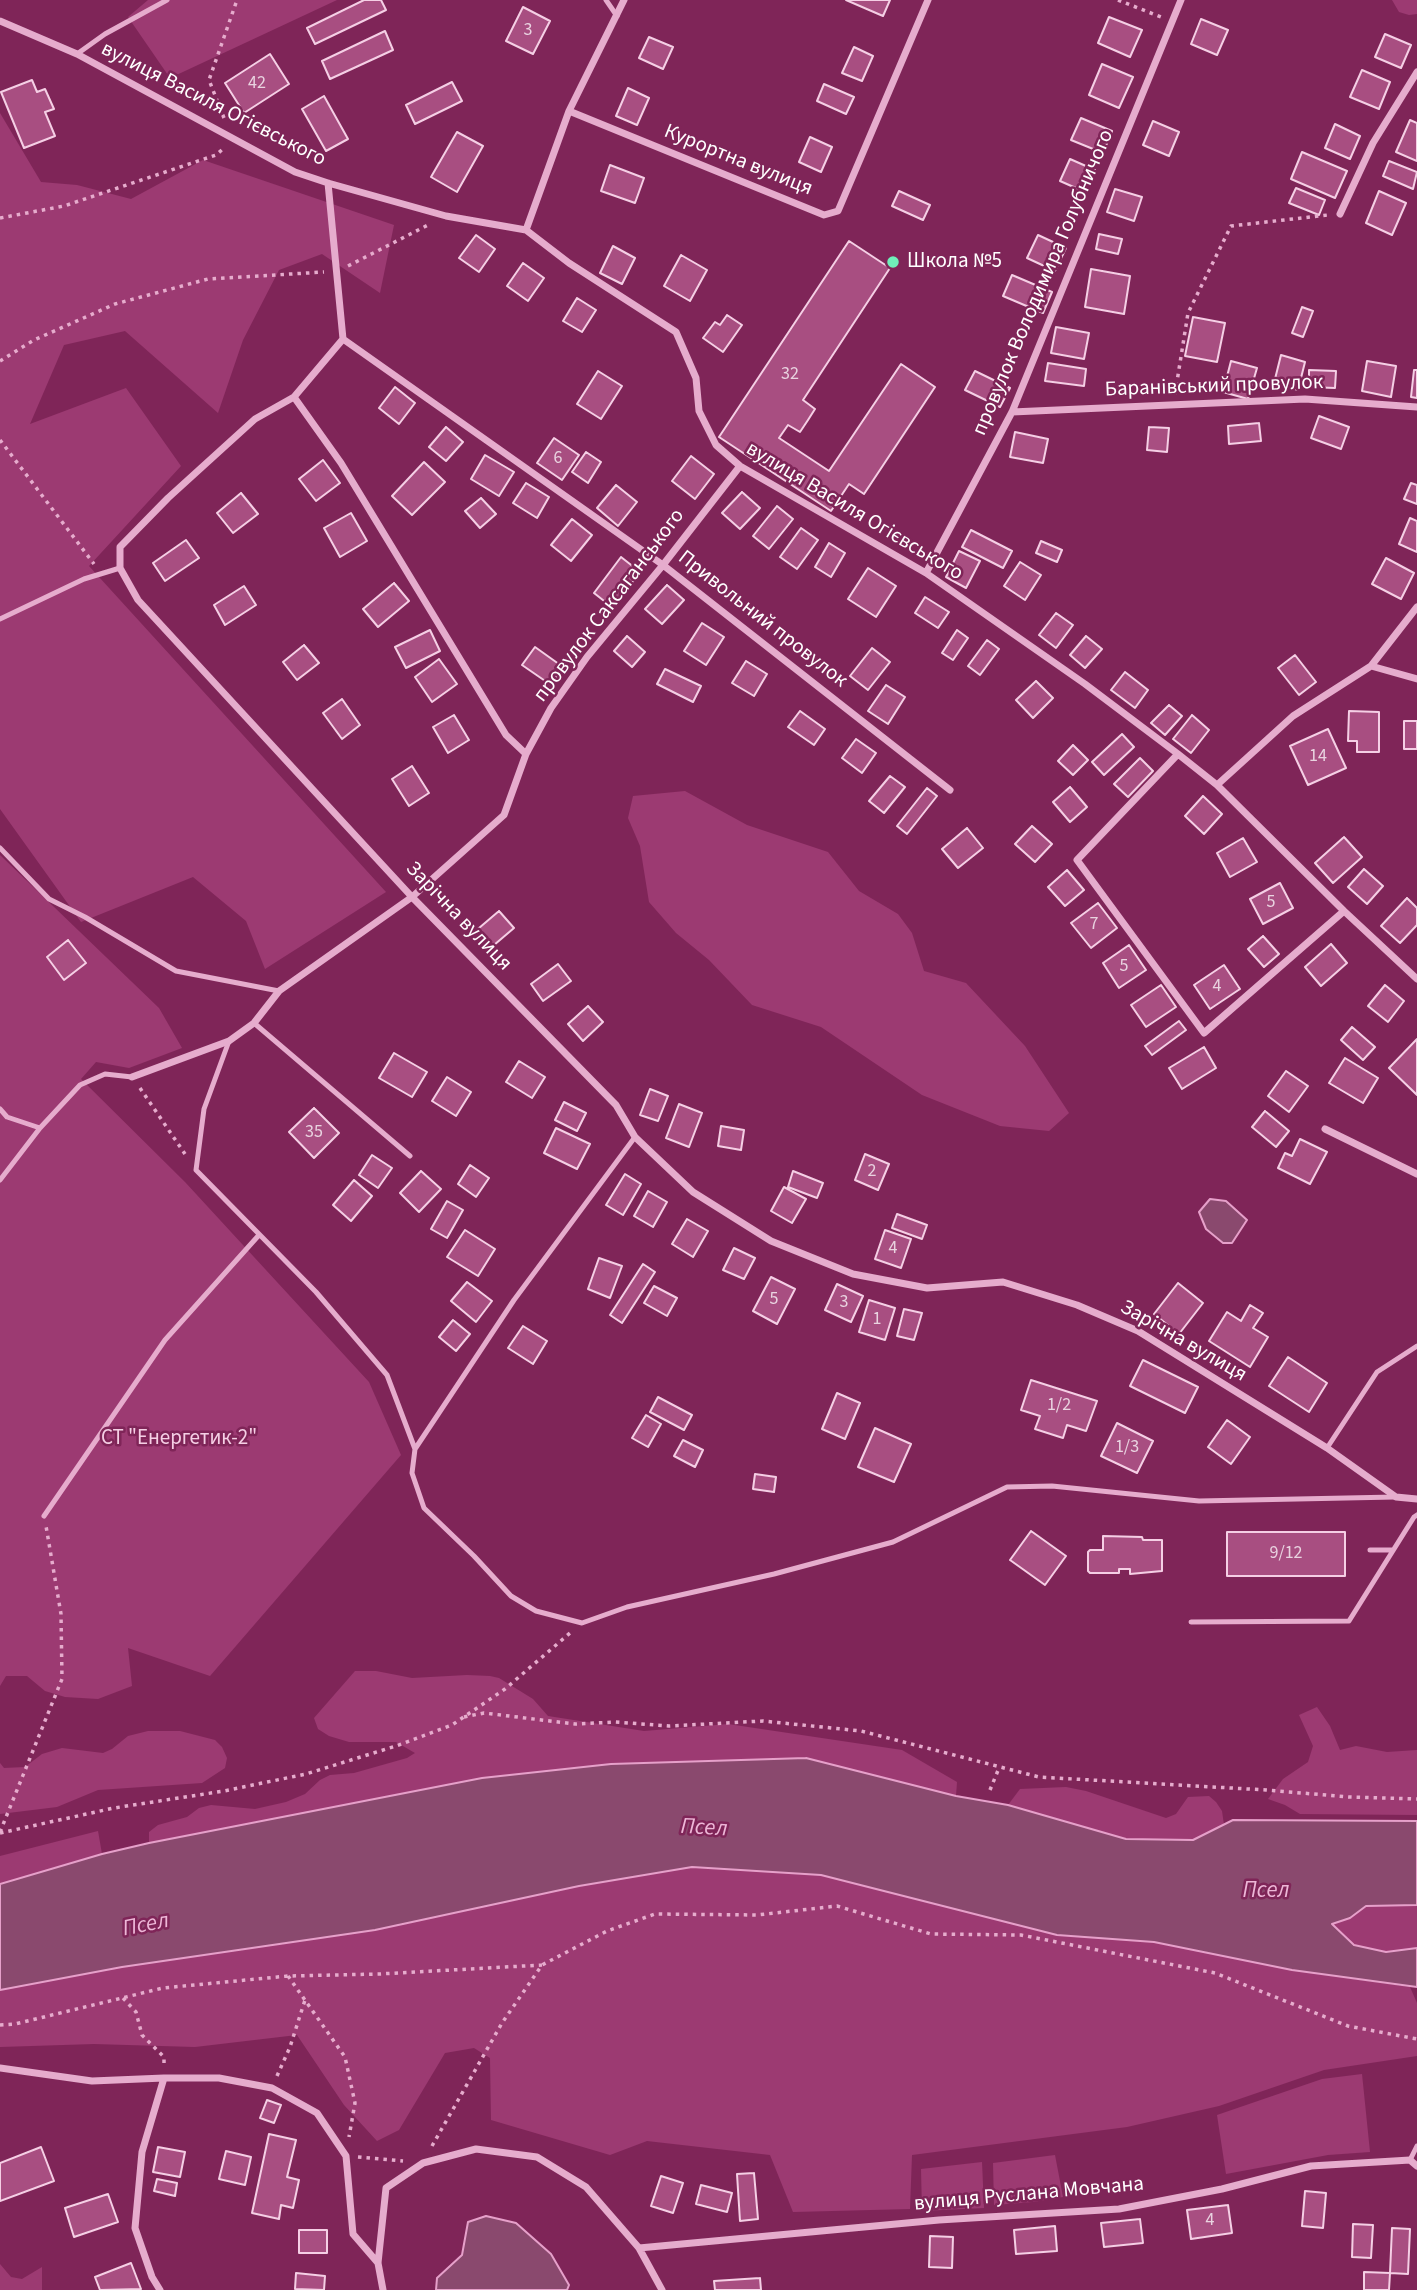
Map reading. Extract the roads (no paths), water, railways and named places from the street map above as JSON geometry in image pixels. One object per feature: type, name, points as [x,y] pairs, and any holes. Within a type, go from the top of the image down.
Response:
[{"type":"street","points":[[526,230],[569,111],[624,0]]},
{"type":"street","name":"Курортна вулиця","points":[[569,111],[824,215],[838,211],[928,0]]},
{"type":"street","name":"провулок Володимира Голубничого","points":[[926,573],[1012,412],[1181,0]]},
{"type":"street","name":"вулиця Василя Огієвського","points":[[0,21],[76,54],[295,172],[446,216],[526,230],[569,264],[676,332],[696,378],[699,411],[716,446],[740,466],[926,573],[1085,684],[1178,754],[1217,785],[1417,979]]},
{"type":"street","points":[[1340,214],[1373,143],[1417,72]]},
{"type":"street","points":[[120,568],[120,547],[168,498],[255,419],[294,397],[343,339],[328,183]]},
{"type":"street","name":"Привольний провулок","points":[[343,339],[663,565],[950,790]]},
{"type":"street","points":[[294,397],[341,463],[506,735],[526,754]]},
{"type":"street","name":"Баранівський провулок","points":[[1012,412],[1305,399],[1417,407]]},
{"type":"street","name":"провулок Саксаганського","points":[[132,1077],[229,1041],[254,1023],[279,991],[412,897],[505,815],[526,754],[551,708],[587,657],[740,466]]},
{"type":"street","name":"Зарічна вулиця","points":[[120,568],[138,600],[412,897],[616,1105],[635,1137],[693,1192],[771,1241],[853,1274],[927,1288],[1003,1282],[1077,1305],[1138,1331],[1327,1448],[1396,1497],[1417,1499]]},
{"type":"street","points":[[1217,785],[1293,716],[1371,666],[1417,607]]},
{"type":"street","points":[[1371,666],[1417,679]]},
{"type":"street","points":[[1178,754],[1077,860],[1204,1034],[1344,911]]},
{"type":"street","points":[[1325,1129],[1417,1174]]},
{"type":"street","points":[[0,2068],[92,2081],[219,2078],[272,2088],[317,2113],[346,2156],[353,2234],[378,2263]]},
{"type":"street","points":[[160,2290],[152,2277],[135,2228],[142,2152],[164,2078]]},
{"type":"street","points":[[383,2290],[378,2263],[386,2188],[423,2163],[476,2149],[537,2157],[586,2187],[639,2248],[662,2290]]},
{"type":"street","points":[[1410,2160],[1417,2166]]},
{"type":"street","name":"вулиця Руслана Мовчана","points":[[639,2248],[939,2220],[1119,2209],[1222,2189],[1311,2166],[1410,2160]]},
{"type":"lane","points":[[76,54],[105,34],[167,0]]},
{"type":"lane","points":[[606,0],[617,16]]},
{"type":"lane","points":[[0,619],[84,579],[120,568]]},
{"type":"lane","points":[[0,848],[49,899],[176,971],[279,991]]},
{"type":"lane","points":[[254,1023],[410,1156]]},
{"type":"lane","points":[[229,1041],[204,1109],[196,1170],[316,1292],[387,1375],[415,1449]]},
{"type":"lane","points":[[0,1180],[40,1128],[80,1085],[105,1074],[132,1077]]},
{"type":"lane","points":[[0,1109],[7,1116],[40,1128]]},
{"type":"lane","points":[[635,1137],[514,1300],[415,1449],[412,1473],[424,1508],[474,1556],[511,1597],[536,1611],[582,1623],[627,1607],[774,1574],[894,1542],[1007,1487],[1052,1486],[1199,1501],[1396,1497]]},
{"type":"lane","points":[[44,1516],[165,1340],[259,1235]]},
{"type":"lane","points":[[1327,1448],[1377,1372],[1417,1346]]},
{"type":"lane","points":[[1191,1622],[1349,1621],[1417,1515]]},
{"type":"lane","points":[[1370,1550],[1393,1550]]},
{"type":"lane","points":[[1410,2160],[1417,2146]]},
{"type":"water","points":[[1210,1199],[1226,1201],[1247,1220],[1232,1243],[1223,1243],[1206,1229],[1199,1212]]},
{"type":"water","name":"Псел","points":[[806,1758],[956,1796],[1008,1805],[1126,1839],[1193,1840],[1233,1820],[1417,1821],[1417,1905],[1366,1906],[1350,1918],[1332,1924],[1354,1945],[1386,1952],[1417,1948],[1417,1987],[1292,1970],[1154,1942],[1057,1935],[821,1875],[692,1867],[579,1886],[375,1930],[122,1967],[0,1990],[0,1884],[102,1854],[482,1778],[611,1764]]},
{"type":"water","points":[[486,2216],[516,2223],[551,2254],[569,2285],[567,2290],[436,2290],[437,2278],[462,2255],[468,2222]]},
{"type":"place","name":"Школа №5","points":[[893,262]]},
{"type":"park label","name":"СТ \"Енергетик-2\"","points":[[179,1439]]}]
